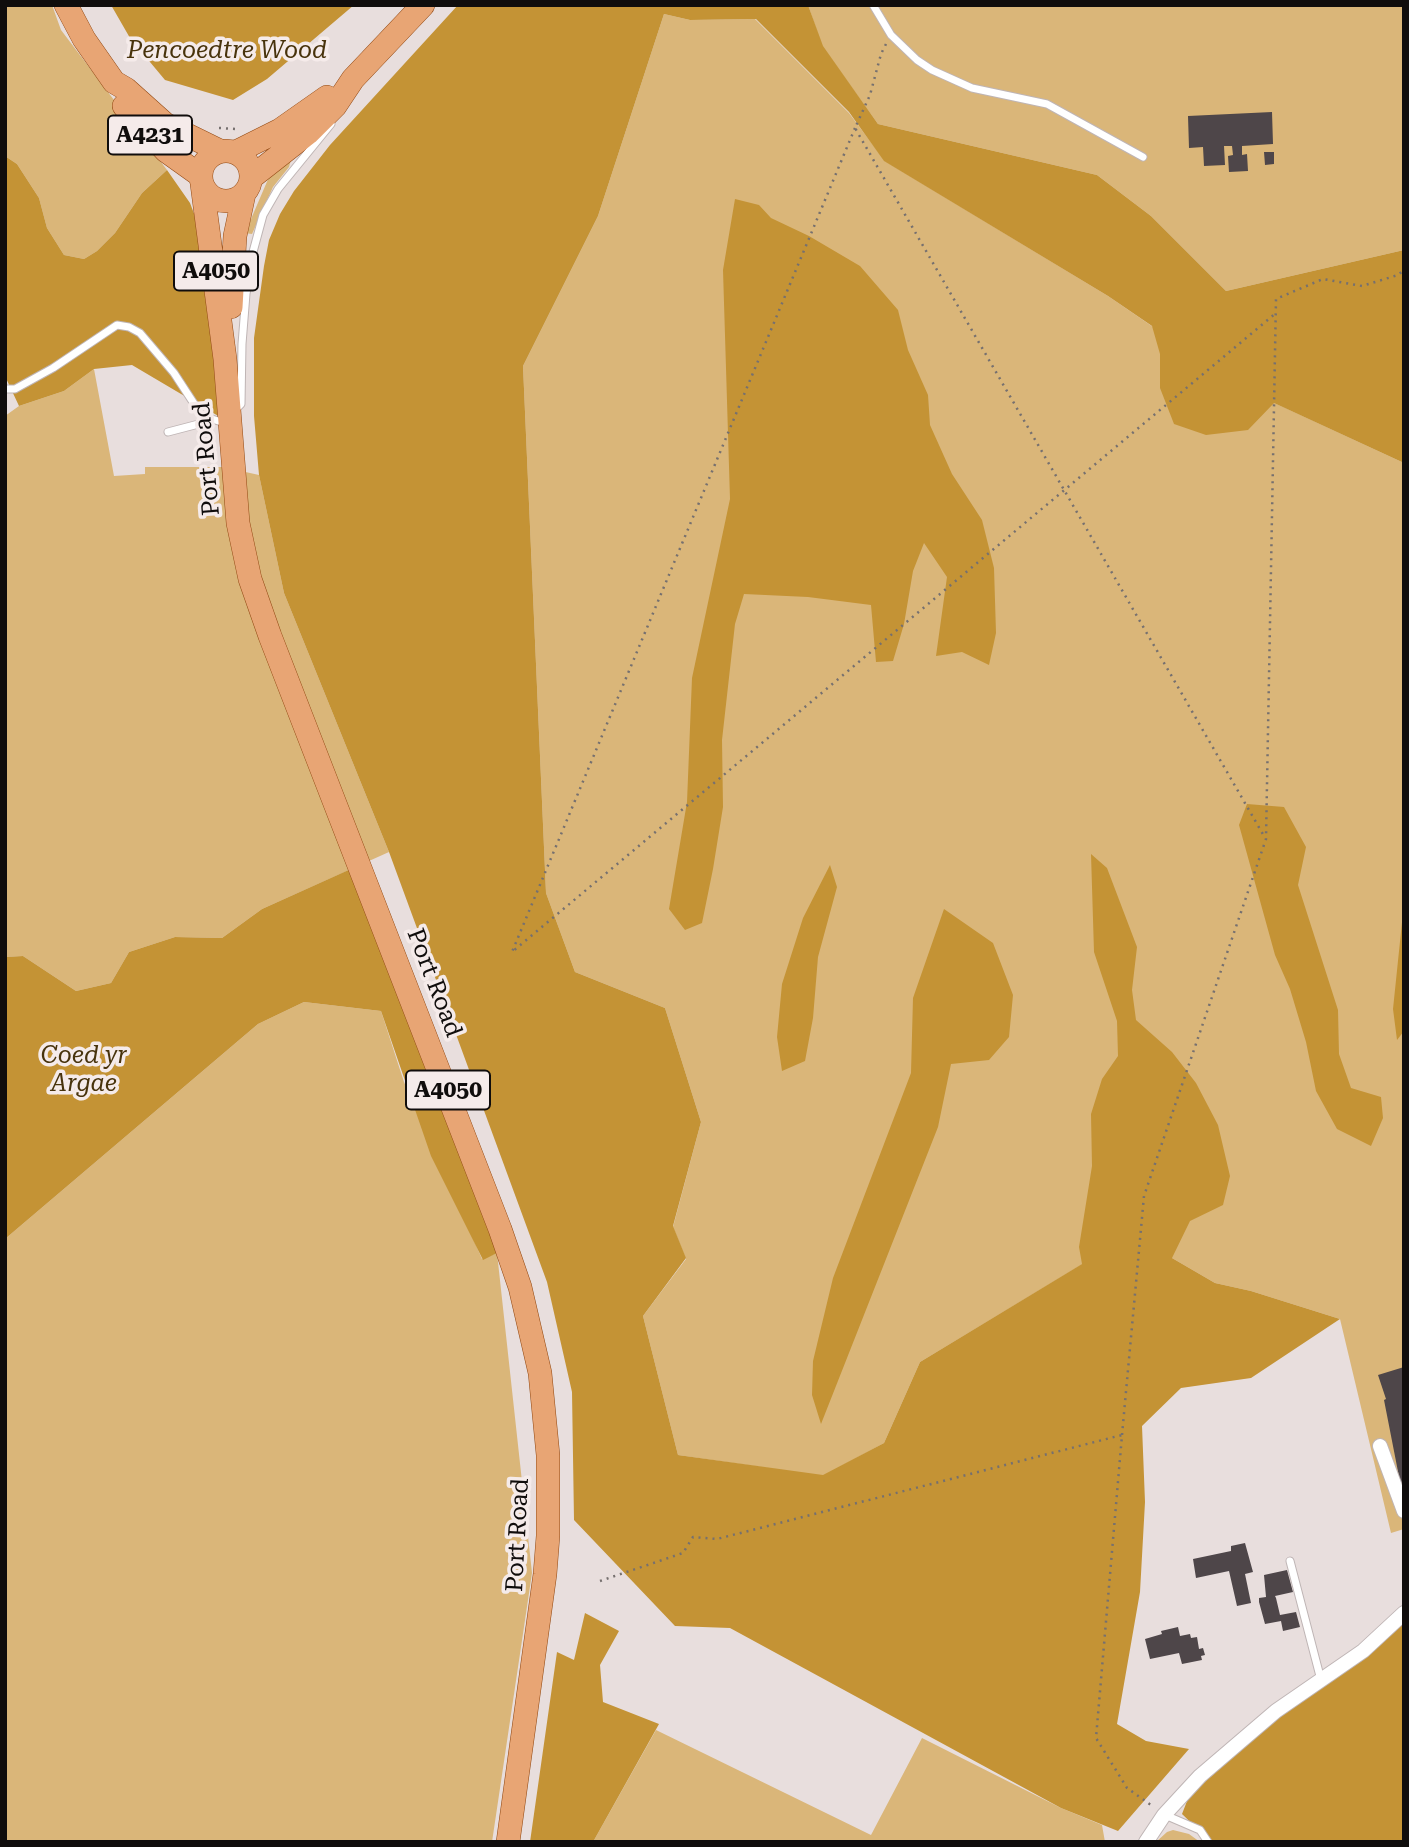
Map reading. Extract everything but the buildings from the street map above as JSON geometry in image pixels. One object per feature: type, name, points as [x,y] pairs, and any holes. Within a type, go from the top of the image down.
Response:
[{"type":"main road","name":"A4231","points":[[65,5],[84,39],[114,82],[126,89],[165,124],[228,152]]},
{"type":"main road","points":[[353,79],[280,130],[206,161],[202,180],[206,192],[220,200],[237,199],[335,106],[353,79],[423,5]]},
{"type":"main road","name":"A4231","points":[[114,82],[116,96],[152,137],[202,180]]},
{"type":"main road","points":[[228,152],[249,163],[248,186]]},
{"type":"main road","name":"Port Road","points":[[202,180],[217,280],[219,326],[225,359]]},
{"type":"main road","name":"Port Road","points":[[248,186],[235,236],[231,326],[225,359],[224,420],[238,523],[257,601],[471,1150],[506,1247],[530,1326],[547,1428],[548,1536],[545,1574],[508,1842]]},
{"type":"street","points":[[1380,1446],[1404,1511]]},
{"type":"street","points":[[1146,1842],[1164,1815],[1200,1776],[1276,1711],[1363,1651],[1404,1613]]},
{"type":"lane","points":[[873,5],[891,36],[917,60],[947,79],[972,88],[1047,104],[1143,157]]},
{"type":"lane","points":[[169,432],[201,421],[224,420],[241,404],[246,294],[263,215],[278,188],[330,126],[353,79]]},
{"type":"lane","points":[[5,389],[16,389],[53,368],[117,325],[140,333],[174,373],[202,416],[224,420]]},
{"type":"lane","points":[[1290,1561],[1321,1680]]},
{"type":"lane","points":[[1164,1815],[1200,1830],[1208,1842]]},
{"type":"path","points":[[891,36],[881,54],[870,94],[512,951],[1276,313]]},
{"type":"path","points":[[855,128],[1266,839]]},
{"type":"path","points":[[1151,1805],[1128,1788],[1096,1738],[1144,1196],[1266,839],[1276,299],[1323,279],[1362,286],[1398,275],[1404,270]]},
{"type":"path","points":[[600,1581],[683,1553],[693,1537],[717,1539],[1122,1435]]},
{"type":"shaded area","points":[[5,5],[52,5],[61,30],[167,170],[142,193],[115,233],[97,251],[84,259],[64,255],[47,228],[39,198],[17,164],[5,156]]},
{"type":"shaded area","points":[[808,5],[1404,5],[1404,250],[1226,291],[1151,216],[1097,175],[878,124],[822,46]]},
{"type":"shaded area","points":[[664,14],[690,20],[755,19],[849,113],[885,161],[1108,296],[1242,388],[1404,463],[1404,1529],[1391,1533],[1340,1319],[1251,1291],[1215,1283],[1172,1258],[1096,1256],[920,1362],[884,1443],[823,1476],[678,1455],[643,1316],[686,1259],[673,1227],[701,1122],[665,1008],[575,972],[546,893],[523,366],[598,216]]},
{"type":"shaded area","points":[[291,160],[289,167],[273,187],[252,234],[245,233],[269,177]]},
{"type":"shaded area","points":[[94,369],[114,476],[145,474],[145,467],[223,467],[259,475],[284,593],[389,852],[262,909],[222,938],[175,937],[129,952],[111,983],[76,991],[23,956],[5,957],[5,416],[19,406],[64,391]]},
{"type":"shaded area","points":[[304,1002],[381,1011],[404,1082],[482,1259],[497,1253],[532,1573],[492,1842],[5,1842],[5,1239],[258,1024]]},
{"type":"shaded area","points":[[656,1730],[871,1835],[922,1738],[1061,1808],[1102,1825],[1105,1842],[593,1842]]},
{"type":"shaded area","points":[[1173,1830],[1189,1834],[1200,1842],[1156,1842]]},
{"type":"green space","name":"Pencoedtre Wood","points":[[111,5],[354,5],[267,79],[233,100],[165,80],[130,38]]},
{"type":"green space","points":[[458,5],[808,5],[823,46],[878,124],[1097,175],[1151,216],[1226,291],[1404,250],[1404,463],[1274,403],[1248,430],[1206,435],[1174,424],[1160,388],[1160,354],[1152,326],[1108,296],[884,161],[849,112],[756,19],[690,20],[664,14],[598,216],[523,366],[546,893],[575,972],[665,1008],[701,1122],[673,1226],[686,1258],[643,1316],[678,1455],[823,1475],[884,1443],[920,1362],[1082,1264],[1079,1247],[1092,1166],[1091,1114],[1102,1079],[1118,1056],[1117,1021],[1094,952],[1091,854],[1107,868],[1137,947],[1132,990],[1136,1020],[1172,1052],[1196,1083],[1218,1125],[1230,1176],[1223,1205],[1190,1221],[1172,1258],[1215,1283],[1251,1291],[1340,1319],[1251,1378],[1181,1388],[1142,1426],[1145,1502],[1140,1592],[1117,1724],[1146,1741],[1189,1749],[1118,1831],[1061,1808],[730,1628],[675,1626],[574,1520],[572,1392],[547,1282],[389,852],[284,593],[259,475],[254,416],[254,338],[269,240],[280,214],[294,191],[330,145]]},
{"type":"green space","points":[[5,156],[17,164],[39,198],[47,228],[64,255],[84,259],[97,251],[115,233],[142,193],[167,170],[190,203],[204,240],[220,417],[132,365],[94,369],[64,391],[19,406],[5,376]]},
{"type":"green space","points":[[735,199],[759,205],[771,218],[809,236],[860,266],[898,310],[908,350],[928,395],[930,425],[952,474],[982,520],[994,568],[996,633],[989,665],[962,652],[936,656],[947,577],[924,543],[913,571],[904,624],[893,661],[876,662],[871,605],[808,597],[744,594],[735,624],[722,740],[723,807],[713,869],[702,923],[685,930],[669,909],[687,802],[692,678],[730,499],[723,270]]},
{"type":"green space","points":[[1247,804],[1284,807],[1306,847],[1298,885],[1338,1010],[1339,1054],[1351,1088],[1381,1097],[1383,1118],[1371,1146],[1337,1129],[1316,1091],[1306,1042],[1290,989],[1275,955],[1239,825]]},
{"type":"green space","points":[[830,865],[837,887],[818,957],[813,1018],[805,1061],[782,1071],[777,1037],[782,984],[803,918]]},
{"type":"green space","name":"Coed yr Argae","points":[[353,868],[497,1253],[483,1260],[431,1156],[381,1011],[304,1002],[258,1024],[5,1239],[5,957],[23,956],[76,991],[111,983],[129,952],[175,937],[222,938],[262,909]]},
{"type":"green space","points":[[1404,903],[1404,1031],[1397,1040],[1393,1009]]},
{"type":"green space","points":[[944,909],[993,943],[1013,995],[1009,1037],[989,1060],[951,1064],[938,1127],[821,1424],[812,1395],[813,1361],[833,1278],[911,1073],[913,998]]},
{"type":"green space","points":[[585,1613],[619,1631],[600,1665],[603,1702],[659,1724],[593,1842],[530,1842],[557,1652],[574,1660]]},
{"type":"green space","points":[[1404,1620],[1404,1842],[1211,1842],[1182,1814],[1189,1796],[1253,1739],[1305,1695]]}]
